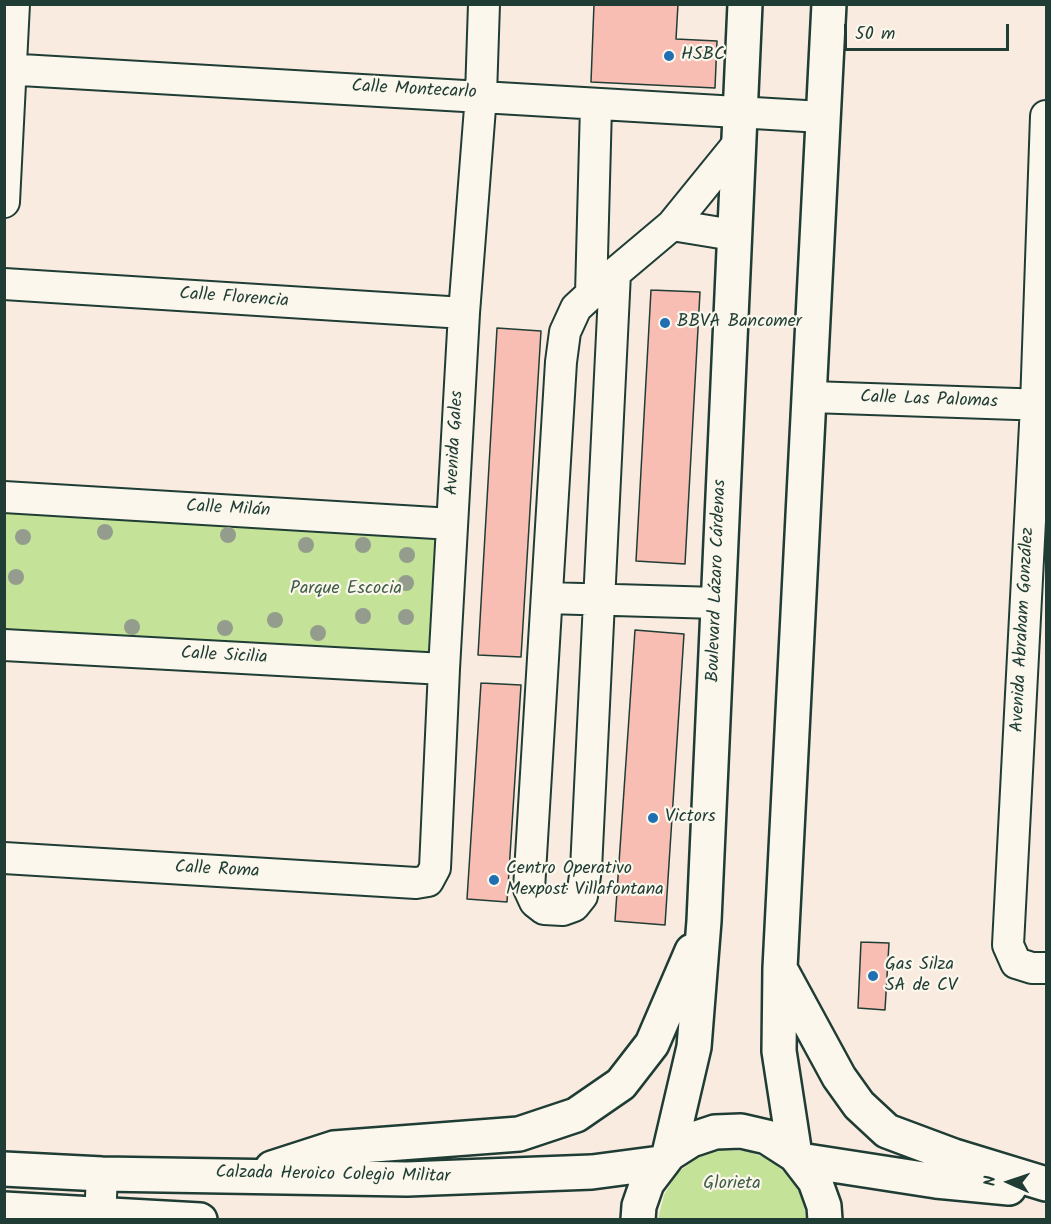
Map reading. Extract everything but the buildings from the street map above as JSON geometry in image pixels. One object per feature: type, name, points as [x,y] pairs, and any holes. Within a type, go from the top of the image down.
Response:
[{"type":"main road","name":"Boulevard Lázaro Cárdenas","points":[[665,1159],[694,1047],[704,921],[745,4]]},
{"type":"main road","points":[[798,1157],[779,1051],[780,968],[811,397],[822,117],[829,4]]},
{"type":"main road","points":[[248,1176],[334,1148],[519,1134],[576,1116],[621,1084],[652,1044],[704,921]]},
{"type":"main road","points":[[780,968],[839,1077],[860,1105],[887,1131],[954,1156],[1047,1184]]},
{"type":"main road","points":[[638,1220],[639,1206],[647,1183],[665,1159],[691,1140],[716,1132],[741,1131],[767,1137],[798,1157],[815,1181],[824,1206],[825,1220]]},
{"type":"main road","points":[[798,1157],[936,1181],[1047,1191]]},
{"type":"main road","name":"Calzada Heroico Colegio Militar","points":[[4,1169],[102,1174],[407,1179],[592,1172],[665,1159]]},
{"type":"main road","points":[[4,1209],[200,1220]]},
{"type":"street","points":[[4,202],[8,70],[14,4]]},
{"type":"street","name":"Avenida Gales","points":[[428,881],[435,868],[452,524],[464,314],[481,95],[484,4]]},
{"type":"street","name":"Calle Montecarlo","points":[[8,70],[481,95],[596,106],[822,117]]},
{"type":"street","points":[[591,294],[596,106]]},
{"type":"street","name":"Avenida Abraham González","points":[[1047,116],[1041,405],[1008,945],[1016,963],[1032,968],[1047,968]]},
{"type":"street","points":[[615,273],[586,869],[582,896],[574,906],[563,910],[544,909],[535,902],[529,889],[561,362],[566,332],[576,308],[615,273],[672,225],[737,145]]},
{"type":"street","points":[[672,225],[733,235]]},
{"type":"street","name":"Calle Florencia","points":[[4,284],[464,314]]},
{"type":"street","name":"Calle Las Palomas","points":[[811,397],[1041,405]]},
{"type":"street","name":"Calle Milán","points":[[4,497],[452,524]]},
{"type":"street","points":[[547,598],[717,603]]},
{"type":"street","name":"Calle Sicilia","points":[[4,645],[444,669]]},
{"type":"street","name":"Calle Roma","points":[[4,858],[416,883],[428,881]]},
{"type":"street","points":[[100,1216],[102,1174]]},
{"type":"green space","name":"Parque Escocia","points":[[5,513],[436,534],[430,655],[5,634]]},
{"type":"green space","name":"Glorieta","points":[[721,1150],[746,1151],[769,1159],[787,1174],[801,1194],[807,1219],[658,1219],[664,1195],[677,1173],[697,1158]]},
{"type":"place","name":"HSBC","points":[[669,56]]},
{"type":"place","name":"BBVA Bancomer","points":[[665,323]]},
{"type":"place","name":"Victors","points":[[653,818]]},
{"type":"place","name":"Centro Operativo Mexpost Villafontana","points":[[494,880]]},
{"type":"place","name":"Gas Silza SA de CV","points":[[873,976]]}]
